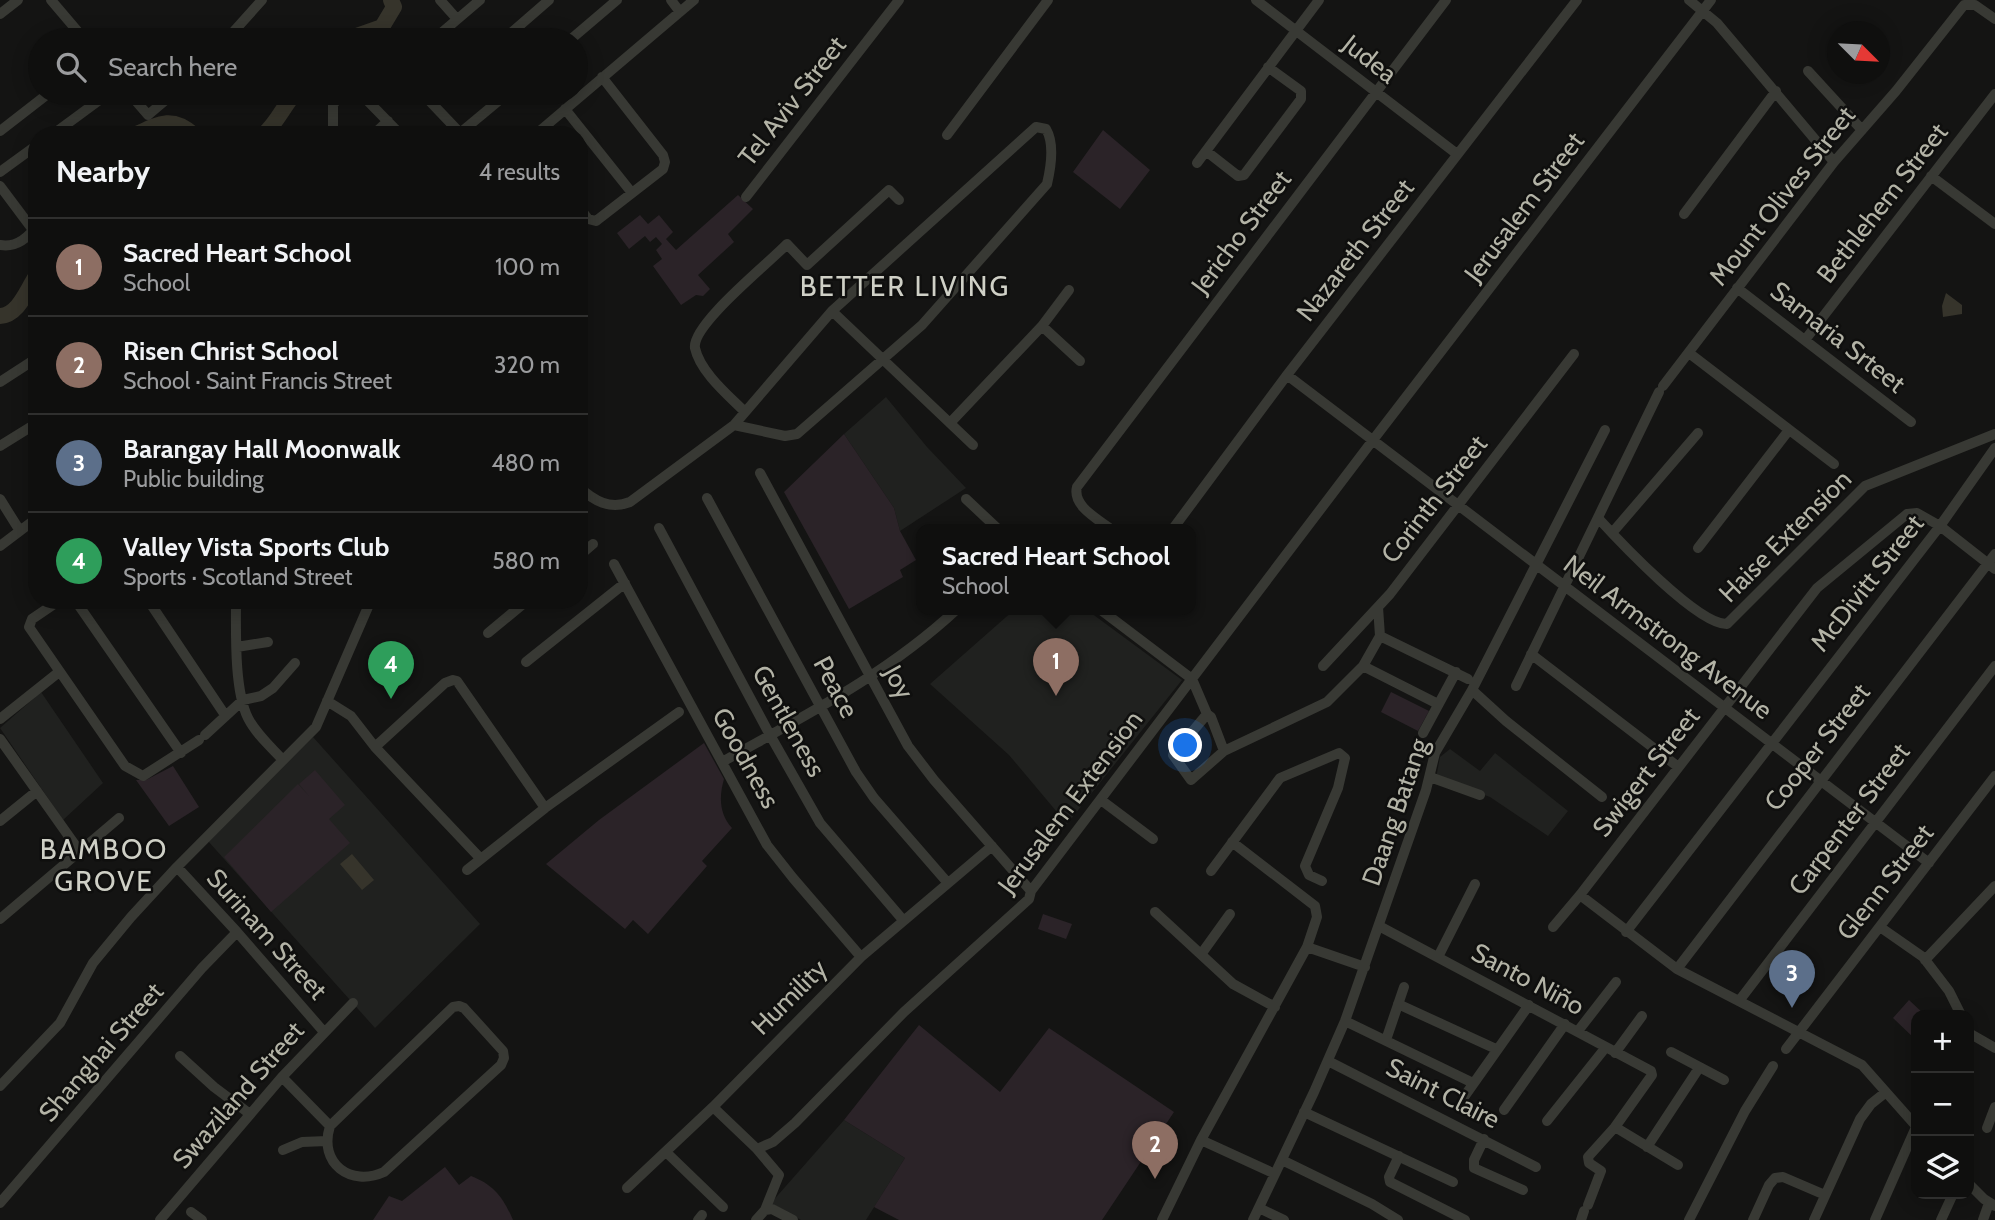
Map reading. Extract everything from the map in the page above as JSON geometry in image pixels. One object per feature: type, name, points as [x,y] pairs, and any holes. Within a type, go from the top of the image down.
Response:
[{"type":"street","points":[[0,14],[18,0]]},
{"type":"street","points":[[51,0],[75,28]]},
{"type":"street","points":[[237,28],[262,0]]},
{"type":"street","points":[[440,0],[457,19]]},
{"type":"street","points":[[447,28],[480,0]]},
{"type":"street","points":[[517,28],[549,0]]},
{"type":"street","points":[[584,28],[617,0]]},
{"type":"street","points":[[671,0],[680,12]]},
{"type":"street","points":[[588,89],[694,0]]},
{"type":"street","name":"Tel Aviv Street","points":[[746,197],[899,0]]},
{"type":"street","points":[[947,135],[1048,0]]},
{"type":"street","name":"Judea","points":[[1256,0],[1457,154]]},
{"type":"street","points":[[1197,163],[1319,0]]},
{"type":"street","name":"Jericho Street","points":[[1105,524],[1080,504],[1075,493],[1089,469],[1446,0]]},
{"type":"street","name":"Nazareth Street","points":[[1176,524],[1287,375],[1577,0]]},
{"type":"street","points":[[1689,0],[1717,23],[1834,162]]},
{"type":"street","name":"Jerusalem Street","points":[[1373,440],[1711,0]]},
{"type":"street","name":"Mount Olives Street","points":[[1516,686],[1661,389],[1834,162],[1896,91],[1964,5],[1975,5],[1995,19]]},
{"type":"street","points":[[1206,151],[1241,176],[1293,110],[1301,99],[1301,91],[1268,67]]},
{"type":"street","points":[[1808,71],[1862,130]]},
{"type":"street","points":[[588,217],[592,222],[596,221],[663,169],[665,159],[602,77]]},
{"type":"street","points":[[1684,214],[1776,91]]},
{"type":"street","name":"Bethlehem Street","points":[[1805,340],[1995,94]]},
{"type":"street","points":[[0,131],[34,105]]},
{"type":"street","points":[[72,126],[96,105]]},
{"type":"street","points":[[139,105],[148,115],[160,105]]},
{"type":"street","points":[[333,105],[333,126]]},
{"type":"street","points":[[372,105],[393,126]]},
{"type":"street","points":[[434,105],[454,126]]},
{"type":"street","points":[[470,126],[494,105]]},
{"type":"street","points":[[545,126],[570,105]]},
{"type":"street","points":[[565,109],[579,126]]},
{"type":"street","points":[[383,126],[388,121]]},
{"type":"street","points":[[588,492],[607,505],[618,506],[636,499],[734,425],[832,311],[1036,127],[1046,129],[1051,137],[1051,168],[1046,184],[922,325],[797,434],[785,436],[734,425]]},
{"type":"street","points":[[588,138],[632,193]]},
{"type":"street","points":[[0,172],[28,152]]},
{"type":"street","points":[[1931,176],[1995,224]]},
{"type":"street","points":[[0,186],[28,220]]},
{"type":"street","points":[[746,412],[713,381],[698,356],[695,345],[697,335],[732,294],[787,244],[807,265],[889,190],[899,200]]},
{"type":"street","points":[[0,245],[10,247],[28,236]]},
{"type":"street","name":"Samaria Srteet","points":[[1737,288],[1911,422]]},
{"type":"street","points":[[950,423],[1042,326],[1069,290]]},
{"type":"street","points":[[832,311],[973,445]]},
{"type":"street","points":[[1042,326],[1080,361]]},
{"type":"street","points":[[1689,353],[1834,464]]},
{"type":"street","name":"Corinth Street","points":[[1323,666],[1378,607],[1459,506],[1574,354]]},
{"type":"street","points":[[0,383],[28,364]]},
{"type":"street","name":"Neil Armstrong Avenue","points":[[1287,375],[1770,743],[1626,932]]},
{"type":"street","points":[[0,446],[28,429]]},
{"type":"street","name":"Daang Batang","points":[[1253,1220],[1345,1021],[1430,777],[1435,753],[1605,430]]},
{"type":"street","points":[[1698,548],[1789,430]]},
{"type":"street","points":[[1598,518],[1612,533],[1698,433]]},
{"type":"street","name":"Haise Extension","points":[[1612,533],[1662,583],[1714,621],[1723,624],[1731,622],[1865,486],[1995,434]]},
{"type":"street","name":"Jerusalem Extension","points":[[757,1149],[772,1142],[795,1123],[904,1012],[1027,901],[1031,891],[1373,440]]},
{"type":"street","name":"McDivitt Street","points":[[1770,743],[1940,526],[1995,448]]},
{"type":"street","name":"Joy","points":[[760,473],[908,746],[1031,891]]},
{"type":"street","name":"Peace","points":[[707,498],[865,786],[947,882]]},
{"type":"street","points":[[0,499],[20,531]]},
{"type":"street","points":[[966,499],[993,524]]},
{"type":"street","name":"Swigert Street","points":[[1553,927],[1825,580],[1907,514],[1917,513],[1992,562]]},
{"type":"street","points":[[0,546],[28,525]]},
{"type":"street","name":"Gentleness","points":[[659,528],[820,823],[903,920]]},
{"type":"street","points":[[588,548],[593,544]]},
{"type":"street","name":"Cooper Street","points":[[1677,969],[1820,780],[1992,562]]},
{"type":"street","name":"Goodness","points":[[614,564],[767,845],[861,957]]},
{"type":"street","points":[[526,662],[625,583]]},
{"type":"street","points":[[1207,714],[1175,751],[1173,758],[1191,780],[1224,751],[1327,702],[1363,666],[1380,636],[1378,607]]},
{"type":"street","points":[[47,609],[32,619],[29,627],[125,766],[143,776],[181,753],[243,700],[267,692],[295,663]]},
{"type":"street","points":[[81,609],[181,753]]},
{"type":"street","points":[[154,609],[225,715]]},
{"type":"street","points":[[236,609],[237,647],[247,716],[255,730],[283,760]]},
{"type":"street","points":[[0,1086],[60,1023],[93,963],[131,917],[316,727],[367,609]]},
{"type":"street","points":[[488,633],[517,609]]},
{"type":"street","points":[[722,762],[870,679],[951,615]]},
{"type":"street","points":[[1108,615],[1192,679],[1224,751]]},
{"type":"street","points":[[1380,636],[1456,672],[1506,721],[1602,797]]},
{"type":"street","points":[[237,647],[268,642]]},
{"type":"street","points":[[1531,654],[1677,766]]},
{"type":"street","points":[[1363,666],[1438,704]]},
{"type":"street","name":"Carpenter Street","points":[[1739,1001],[1995,666]]},
{"type":"street","points":[[0,719],[59,672]]},
{"type":"street","points":[[1423,733],[1456,672]]},
{"type":"street","points":[[375,747],[445,683],[457,681],[545,808]]},
{"type":"street","points":[[327,701],[351,716],[375,747],[480,859]]},
{"type":"street","points":[[467,870],[545,808],[679,712]]},
{"type":"street","points":[[0,739],[80,852]]},
{"type":"street","points":[[1770,743],[1929,863]]},
{"type":"street","points":[[1211,872],[1280,778],[1336,753],[1342,753],[1345,761],[1340,782],[1305,866],[1309,874],[1322,881]]},
{"type":"street","name":"Glenn Street","points":[[1786,1049],[1995,776]]},
{"type":"street","points":[[1430,777],[1480,795]]},
{"type":"street","points":[[0,821],[37,791]]},
{"type":"street","points":[[1101,800],[1153,839]]},
{"type":"street","points":[[0,919],[119,818]]},
{"type":"street","points":[[1162,1220],[1201,1140],[1307,947],[1317,909],[1232,842]]},
{"type":"street","name":"Humility","points":[[627,1188],[713,1107],[861,957],[992,846]]},
{"type":"street","name":"Surinam Street","points":[[177,867],[324,1032]]},
{"type":"street","points":[[1438,957],[1475,884]]},
{"type":"street","points":[[1925,960],[1995,886]]},
{"type":"street","points":[[1580,895],[1677,969],[1856,1062],[1866,1069],[1911,1121]]},
{"type":"street","points":[[1155,912],[1233,984],[1275,1007]]},
{"type":"street","points":[[1202,953],[1230,914]]},
{"type":"street","name":"Santo Niño","points":[[1379,926],[1651,1071],[1652,1075],[1615,1127]]},
{"type":"street","points":[[1880,927],[1925,960],[1949,991],[1958,1010]]},
{"type":"street","name":"Shanghai Street","points":[[0,1203],[211,958],[237,932]]},
{"type":"street","points":[[1307,947],[1365,967]]},
{"type":"street","points":[[1578,1031],[1616,982]]},
{"type":"street","points":[[1386,1040],[1404,987]]},
{"type":"street","name":"Swaziland Street","points":[[160,1220],[282,1077],[353,1003]]},
{"type":"street","points":[[1398,1004],[1496,1049]]},
{"type":"street","points":[[1464,1097],[1529,1005]]},
{"type":"street","points":[[453,1007],[464,1009],[503,1051],[504,1058],[500,1065],[384,1171],[371,1177],[346,1173],[334,1162],[327,1151],[330,1126],[453,1007]]},
{"type":"street","points":[[1547,1121],[1642,1016]]},
{"type":"street","points":[[1345,1021],[1473,1083]]},
{"type":"street","points":[[1504,1110],[1565,1024]]},
{"type":"street","points":[[1974,1036],[1995,1048]]},
{"type":"street","points":[[1671,1052],[1724,1080]]},
{"type":"street","points":[[180,1056],[214,1087],[250,1114]]},
{"type":"street","name":"Saint Claire","points":[[1328,1061],[1536,1167]]},
{"type":"street","points":[[1689,1220],[1745,1111],[1773,1066]]},
{"type":"street","points":[[1647,1147],[1699,1068]]},
{"type":"street","points":[[282,1077],[330,1126]]},
{"type":"street","points":[[1814,1220],[1860,1119],[1871,1104],[1886,1092]]},
{"type":"street","points":[[713,1107],[757,1149],[779,1175],[765,1210],[757,1220]]},
{"type":"street","points":[[1987,1128],[1995,1107]]},
{"type":"street","points":[[1304,1112],[1453,1182]]},
{"type":"street","points":[[1584,1212],[1601,1171],[1587,1160],[1615,1127],[1678,1165]]},
{"type":"street","points":[[1875,1220],[1912,1136]]},
{"type":"street","points":[[1484,1139],[1474,1160],[1474,1168],[1523,1190]]},
{"type":"street","points":[[1201,1140],[1275,1174]]},
{"type":"street","points":[[283,1150],[302,1142],[327,1141]]},
{"type":"street","points":[[666,1153],[723,1207]]},
{"type":"street","points":[[1399,1156],[1389,1177],[1391,1182],[1465,1220]]},
{"type":"street","points":[[1282,1160],[1373,1204],[1398,1220]]},
{"type":"street","points":[[1753,1220],[1775,1178],[1783,1177],[1825,1195]]},
{"type":"street","points":[[1974,1188],[1992,1204],[1983,1220]]},
{"type":"street","points":[[1941,1220],[1951,1199]]},
{"type":"street","points":[[1259,1208],[1284,1220]]},
{"type":"street","points":[[765,1210],[772,1209],[793,1220]]},
{"type":"street","points":[[191,1212],[202,1220]]},
{"type":"shaded area","points":[[1103,130],[1150,170],[1120,209],[1073,172]]},
{"type":"shaded area","points":[[738,195],[753,209],[728,234],[734,242],[698,275],[710,289],[703,296],[696,295],[681,305],[653,266],[662,259],[656,250],[662,244],[656,237],[650,242],[645,236],[629,249],[617,233],[640,215],[648,224],[659,215],[673,232],[666,239],[676,250]]},
{"type":"shaded area","points":[[1946,293],[1962,305],[1962,314],[1943,317],[1942,306]]},
{"type":"shaded area","points":[[886,397],[927,447],[966,488],[900,531],[894,508],[844,434]]},
{"type":"shaded area","points":[[844,434],[894,508],[900,531],[916,560],[900,570],[903,577],[849,609],[784,492]]},
{"type":"shaded area","points":[[1008,615],[1094,615],[1182,680],[1067,824],[1009,755],[930,684]]},
{"type":"shaded area","points":[[41,692],[103,783],[63,820],[0,728]]},
{"type":"shaded area","points":[[1391,692],[1429,711],[1418,731],[1381,712]]},
{"type":"shaded area","points":[[313,737],[480,924],[375,1028],[208,841]]},
{"type":"shaded area","points":[[704,743],[724,779],[721,805],[732,828],[702,861],[707,866],[648,934],[633,920],[625,929],[546,864],[599,820]]},
{"type":"shaded area","points":[[1450,749],[1480,771],[1495,753],[1568,811],[1548,836],[1490,797],[1436,778],[1440,757]]},
{"type":"shaded area","points":[[173,766],[199,807],[169,826],[136,780],[146,780]]},
{"type":"shaded area","points":[[315,770],[345,805],[329,819],[350,843],[271,912],[224,857],[298,784],[309,796],[299,784]]},
{"type":"shaded area","points":[[352,854],[374,880],[362,890],[340,864]]},
{"type":"shaded area","points":[[1043,914],[1072,924],[1066,939],[1038,929]]},
{"type":"shaded area","points":[[1909,1000],[1920,1010],[1911,1010],[1911,1035],[1893,1018]]},
{"type":"shaded area","points":[[919,1025],[1000,1092],[1049,1028],[1174,1112],[1102,1220],[899,1220],[874,1207],[905,1158],[844,1120]]},
{"type":"shaded area","points":[[844,1120],[905,1158],[866,1220],[801,1220],[771,1203]]},
{"type":"shaded area","points":[[445,1167],[459,1185],[471,1176],[492,1188],[513,1220],[373,1220],[389,1196],[402,1201]]},
{"type":"waterway","points":[[379,28],[394,7],[391,0]]},
{"type":"waterway","points":[[271,126],[286,105]]},
{"type":"waterway","points":[[156,126],[165,123],[181,126]]},
{"type":"waterway","points":[[0,316],[12,311],[28,290]]},
{"type":"place","name":"Sacred Heart School","points":[[1056,696]]},
{"type":"place","name":"Valley Vista Sports Club","points":[[391,699]]},
{"type":"place","name":"Barangay Hall Moonwalk","points":[[1792,1008]]},
{"type":"place","name":"Risen Christ School","points":[[1155,1179]]},
{"type":"district","name":"BETTER LIVING","points":[[905,286]]},
{"type":"district","name":"BAMBOO GROVE","points":[[104,865]]}]
